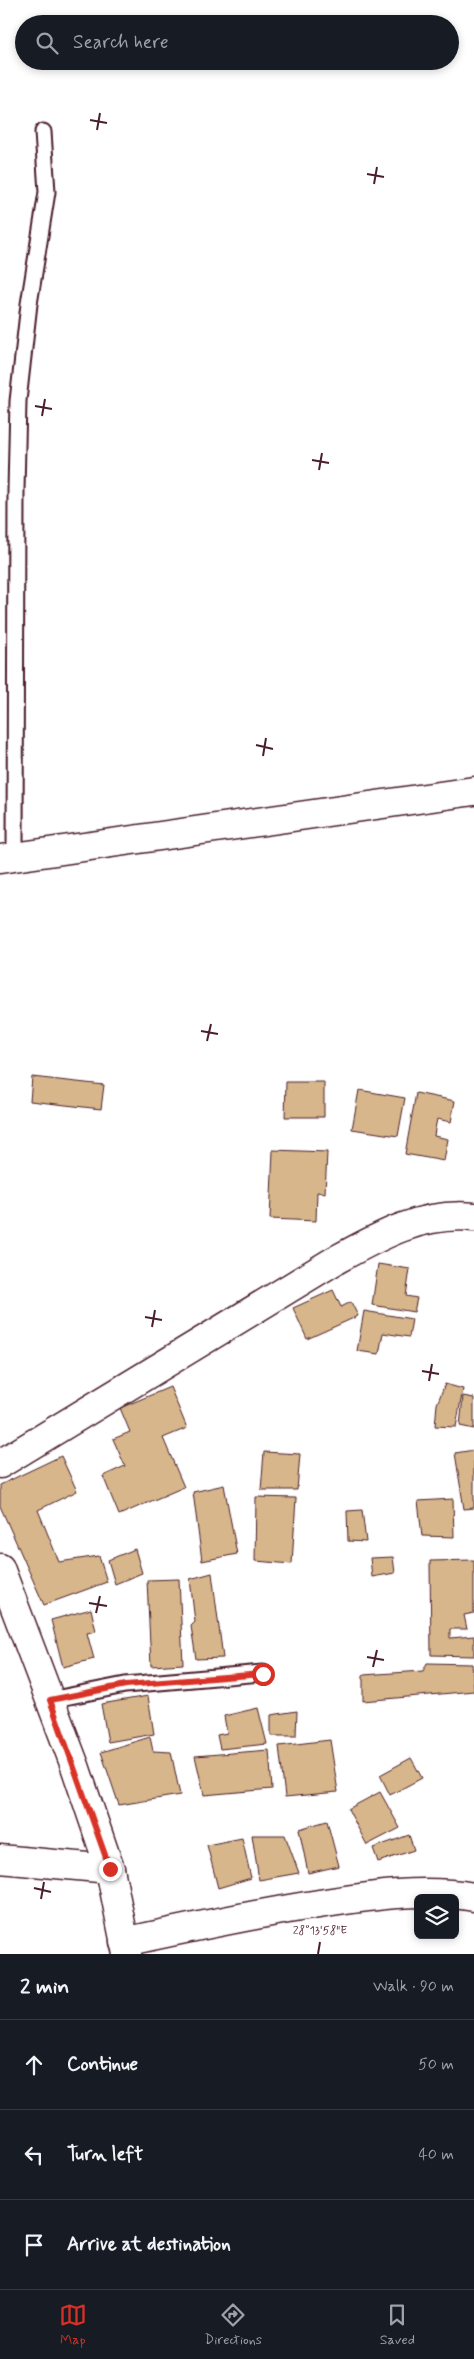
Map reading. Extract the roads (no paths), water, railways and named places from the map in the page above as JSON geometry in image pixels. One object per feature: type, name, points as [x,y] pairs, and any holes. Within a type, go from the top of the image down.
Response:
[{"type":"street","points":[[8,857],[474,791]]},
{"type":"street","points":[[0,1464],[372,1240],[424,1219],[474,1217]]},
{"type":"street","points":[[0,1568],[50,1700],[110,1869],[126,1948],[272,1911],[365,1897],[434,1892],[474,1897]]},
{"type":"street","points":[[0,1859],[110,1869]]},
{"type":"lane","points":[[8,857],[18,401],[29,304],[47,192],[43,132]]},
{"type":"lane","points":[[50,1700],[126,1685],[263,1674]]}]
